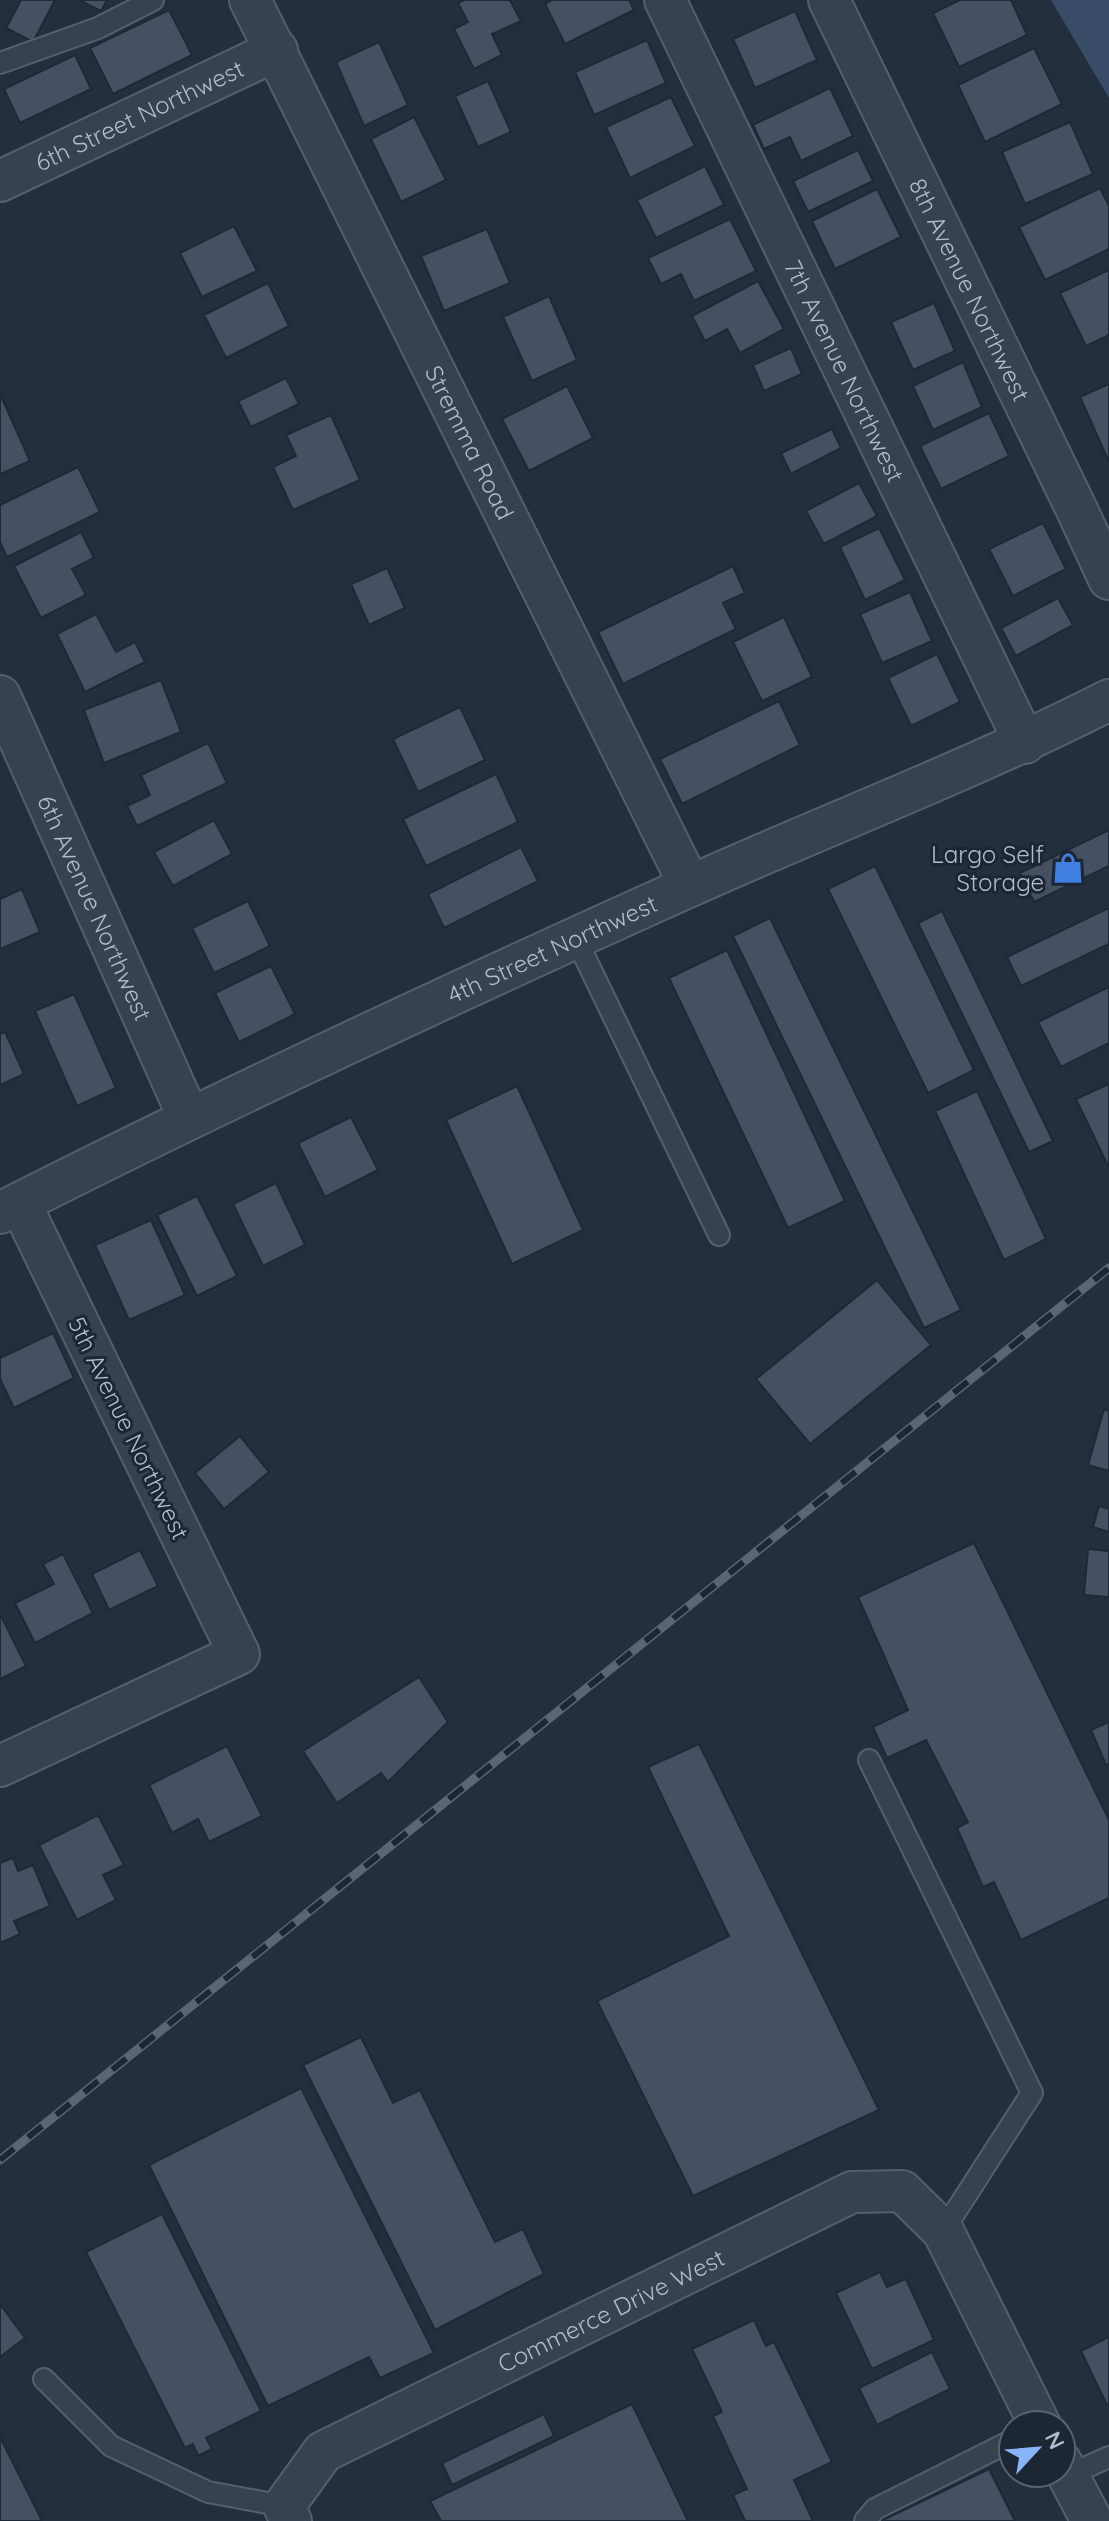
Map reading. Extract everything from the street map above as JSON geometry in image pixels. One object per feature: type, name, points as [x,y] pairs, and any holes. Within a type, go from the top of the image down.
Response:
[{"type":"street","name":"Stremma Road","points":[[250,0],[690,886]]},
{"type":"street","name":"7th Avenue Northwest","points":[[665,0],[1025,743]]},
{"type":"street","name":"8th Avenue Northwest","points":[[829,0],[1097,525],[1109,579]]},
{"type":"street","name":"6th Street Northwest","points":[[0,181],[277,50]]},
{"type":"street","name":"4th Street Northwest","points":[[10,1208],[189,1118],[690,886],[1025,743],[1109,700]]},
{"type":"street","name":"6th Avenue Northwest","points":[[3,713],[189,1118]]},
{"type":"street","name":"5th Avenue Northwest","points":[[0,1766],[239,1654],[10,1208]]},
{"type":"street","name":"Commerce Drive West","points":[[287,2513],[323,2452],[852,2192],[902,2191],[943,2231]]},
{"type":"street","points":[[943,2231],[1032,2409]]},
{"type":"street","points":[[1076,2489],[1092,2521]]},
{"type":"lane","points":[[0,63],[98,28],[153,0]]},
{"type":"lane","points":[[576,939],[719,1235]]},
{"type":"lane","points":[[869,1760],[1032,2093],[943,2231]]},
{"type":"lane","points":[[44,2379],[111,2446],[208,2492],[287,2513]]},
{"type":"lane","points":[[865,2521],[875,2509],[997,2448]]},
{"type":"lane","points":[[1077,2465],[1109,2457]]},
{"type":"water","points":[[1051,0],[1109,0],[1109,98]]},
{"type":"building","points":[[21,0],[55,0],[33,42],[6,28]]},
{"type":"building","points":[[79,0],[107,0],[101,11]]},
{"type":"building","points":[[464,0],[510,0],[521,21],[492,34],[502,55],[474,69],[454,29],[468,22],[458,3]]},
{"type":"building","points":[[552,0],[629,0],[634,10],[565,44],[545,4]]},
{"type":"building","points":[[960,0],[1011,0],[1027,35],[959,67],[933,13]]},
{"type":"building","points":[[169,10],[192,55],[113,94],[90,48]]},
{"type":"building","points":[[795,11],[817,60],[755,88],[733,39]]},
{"type":"building","points":[[647,40],[666,83],[594,115],[575,72]]},
{"type":"building","points":[[379,42],[408,105],[364,126],[336,62]]},
{"type":"building","points":[[1034,48],[1062,104],[985,142],[958,85]]},
{"type":"building","points":[[75,55],[91,89],[20,123],[4,89]]},
{"type":"building","points":[[488,81],[511,132],[478,147],[455,96]]},
{"type":"building","points":[[830,88],[853,136],[801,161],[790,137],[764,149],[753,125]]},
{"type":"building","points":[[671,97],[695,146],[630,178],[606,127]]},
{"type":"building","points":[[414,117],[446,180],[401,202],[371,139]]},
{"type":"building","points":[[1070,122],[1093,174],[1025,204],[1002,152]]},
{"type":"building","points":[[858,150],[873,181],[808,212],[793,181]]},
{"type":"building","points":[[705,166],[724,205],[656,238],[637,200]]},
{"type":"building","points":[[1100,188],[1109,206],[1109,249],[1045,280],[1019,227]]},
{"type":"building","points":[[877,189],[901,237],[835,269],[812,221]]},
{"type":"building","points":[[730,219],[756,271],[694,301],[681,274],[661,284],[648,258]]},
{"type":"building","points":[[234,226],[257,271],[202,297],[180,253]]},
{"type":"building","points":[[487,229],[510,283],[444,311],[421,256]]},
{"type":"building","points":[[1109,270],[1109,335],[1086,346],[1060,293]]},
{"type":"building","points":[[758,281],[784,329],[740,353],[727,329],[705,341],[692,316]]},
{"type":"building","points":[[268,283],[289,326],[226,358],[204,315]]},
{"type":"building","points":[[549,296],[577,360],[532,381],[503,317]]},
{"type":"building","points":[[934,303],[955,351],[913,370],[891,322]]},
{"type":"building","points":[[791,348],[802,374],[764,391],[753,365]]},
{"type":"building","points":[[963,362],[982,407],[933,430],[913,386]]},
{"type":"building","points":[[286,378],[299,404],[251,427],[238,401]]},
{"type":"building","points":[[1109,384],[1109,462],[1080,397]]},
{"type":"building","points":[[567,386],[593,438],[529,471],[502,419]]},
{"type":"building","points":[[0,394],[30,461],[0,474]]},
{"type":"building","points":[[989,413],[1009,456],[941,489],[920,446]]},
{"type":"building","points":[[331,415],[360,480],[293,510],[273,467],[296,456],[286,435]]},
{"type":"building","points":[[832,429],[841,448],[791,474],[781,453]]},
{"type":"building","points":[[78,467],[100,512],[7,557],[0,542],[0,505]]},
{"type":"building","points":[[859,483],[877,516],[824,544],[806,511]]},
{"type":"building","points":[[1043,523],[1066,569],[1013,596],[989,549]]},
{"type":"building","points":[[879,528],[905,580],[865,600],[840,547]]},
{"type":"building","points":[[81,532],[94,558],[72,569],[86,595],[41,618],[14,566]]},
{"type":"building","points":[[733,566],[745,593],[723,603],[736,629],[623,684],[598,632]]},
{"type":"building","points":[[387,568],[405,608],[369,625],[351,584]]},
{"type":"building","points":[[910,592],[932,641],[882,663],[860,614]]},
{"type":"building","points":[[1058,598],[1073,625],[1016,656],[1001,628]]},
{"type":"building","points":[[96,614],[116,652],[135,642],[145,662],[85,692],[57,634]]},
{"type":"building","points":[[784,617],[812,677],[762,701],[733,642]]},
{"type":"building","points":[[937,654],[960,702],[911,726],[888,678]]},
{"type":"building","points":[[161,680],[181,732],[104,763],[84,710]]},
{"type":"building","points":[[779,701],[800,745],[682,804],[660,759]]},
{"type":"building","points":[[460,707],[485,760],[418,792],[393,739]]},
{"type":"building","points":[[208,743],[227,783],[137,826],[127,806],[150,795],[141,775]]},
{"type":"building","points":[[496,774],[518,822],[426,866],[403,819]]},
{"type":"building","points":[[214,820],[232,854],[173,886],[154,852]]},
{"type":"building","name":"Largo Self Storage","points":[[1109,830],[1109,866],[1034,902],[1020,873]]},
{"type":"building","points":[[521,847],[538,881],[444,928],[428,894]]},
{"type":"building","points":[[875,866],[974,1070],[928,1093],[828,889]]},
{"type":"building","points":[[22,889],[40,932],[0,949],[0,899]]},
{"type":"building","points":[[248,901],[270,946],[214,973],[192,928]]},
{"type":"building","points":[[1109,908],[1109,944],[1021,986],[1007,957]]},
{"type":"building","points":[[942,911],[1053,1141],[1029,1152],[918,923]]},
{"type":"building","points":[[770,918],[961,1310],[924,1328],[733,936]]},
{"type":"building","points":[[727,950],[845,1201],[788,1228],[669,978]]},
{"type":"building","points":[[271,966],[295,1014],[239,1042],[215,993]]},
{"type":"building","points":[[1109,987],[1109,1043],[1061,1067],[1038,1022]]},
{"type":"building","points":[[74,994],[116,1088],[77,1106],[35,1011]]},
{"type":"building","points":[[5,1032],[24,1074],[0,1085],[0,1034]]},
{"type":"building","points":[[1109,1084],[1109,1168],[1076,1099]]},
{"type":"building","points":[[517,1086],[583,1230],[512,1264],[446,1120]]},
{"type":"building","points":[[977,1091],[1046,1239],[1004,1260],[935,1111]]},
{"type":"building","points":[[351,1117],[378,1170],[325,1197],[298,1143]]},
{"type":"building","points":[[276,1183],[305,1245],[263,1266],[233,1204]]},
{"type":"building","points":[[197,1196],[237,1276],[197,1296],[157,1215]]},
{"type":"building","points":[[151,1220],[185,1295],[129,1320],[95,1245]]},
{"type":"building","points":[[877,1280],[931,1345],[810,1444],[756,1379]]},
{"type":"building","points":[[53,1333],[74,1378],[14,1408],[0,1379],[0,1358]]},
{"type":"building","points":[[1104,1409],[1109,1411],[1109,1471],[1088,1465]]},
{"type":"building","points":[[240,1436],[269,1472],[224,1509],[195,1473]]},
{"type":"building","points":[[1099,1506],[1109,1509],[1109,1532],[1093,1527]]},
{"type":"building","points":[[974,1543],[1109,1820],[1109,1898],[1021,1940],[994,1882],[983,1887],[957,1828],[968,1822],[926,1740],[887,1758],[873,1727],[908,1710],[858,1597]]},
{"type":"building","points":[[1088,1549],[1109,1551],[1109,1597],[1084,1595]]},
{"type":"building","points":[[140,1550],[158,1586],[109,1610],[92,1574]]},
{"type":"building","points":[[63,1554],[93,1613],[35,1643],[15,1603],[54,1584],[43,1564]]},
{"type":"building","points":[[0,1614],[26,1666],[0,1679]]},
{"type":"building","points":[[419,1677],[448,1722],[388,1782],[381,1773],[337,1803],[303,1751]]},
{"type":"building","points":[[1109,1722],[1109,1764],[1106,1765],[1091,1730]]},
{"type":"building","points":[[699,1744],[879,2110],[693,2196],[597,2001],[729,1936],[648,1767]]},
{"type":"building","points":[[227,1746],[262,1816],[209,1842],[198,1819],[172,1833],[149,1785]]},
{"type":"building","points":[[98,1815],[124,1865],[103,1875],[116,1900],[77,1920],[39,1845]]},
{"type":"building","points":[[13,1858],[18,1871],[33,1865],[50,1906],[14,1921],[20,1934],[0,1943],[0,1863]]},
{"type":"building","points":[[361,2037],[393,2103],[420,2090],[495,2242],[523,2229],[544,2274],[435,2330],[303,2065]]},
{"type":"building","points":[[301,2088],[434,2353],[380,2378],[369,2357],[268,2406],[149,2165]]},
{"type":"building","points":[[162,2214],[261,2411],[206,2438],[212,2449],[198,2456],[193,2444],[185,2448],[86,2252]]},
{"type":"building","points":[[880,2272],[887,2287],[906,2279],[934,2340],[872,2369],[836,2293]]},
{"type":"building","points":[[0,2304],[25,2338],[0,2357]]},
{"type":"building","points":[[754,2320],[766,2346],[774,2342],[832,2462],[794,2480],[813,2521],[745,2521],[733,2495],[747,2489],[713,2416],[722,2412],[692,2349]]},
{"type":"building","points":[[1109,2337],[1109,2409],[1081,2351]]},
{"type":"building","points":[[932,2352],[950,2389],[877,2425],[859,2388]]},
{"type":"building","points":[[632,2404],[688,2521],[441,2521],[430,2501]]},
{"type":"building","points":[[544,2414],[554,2436],[452,2485],[442,2463]]},
{"type":"building","points":[[0,2437],[42,2521],[0,2521]]},
{"type":"building","points":[[989,2469],[1015,2521],[881,2521]]},
{"type":"railway","points":[[0,2160],[1109,1268]]},
{"type":"place","name":"Largo Self Storage","points":[[1068,868]]}]
